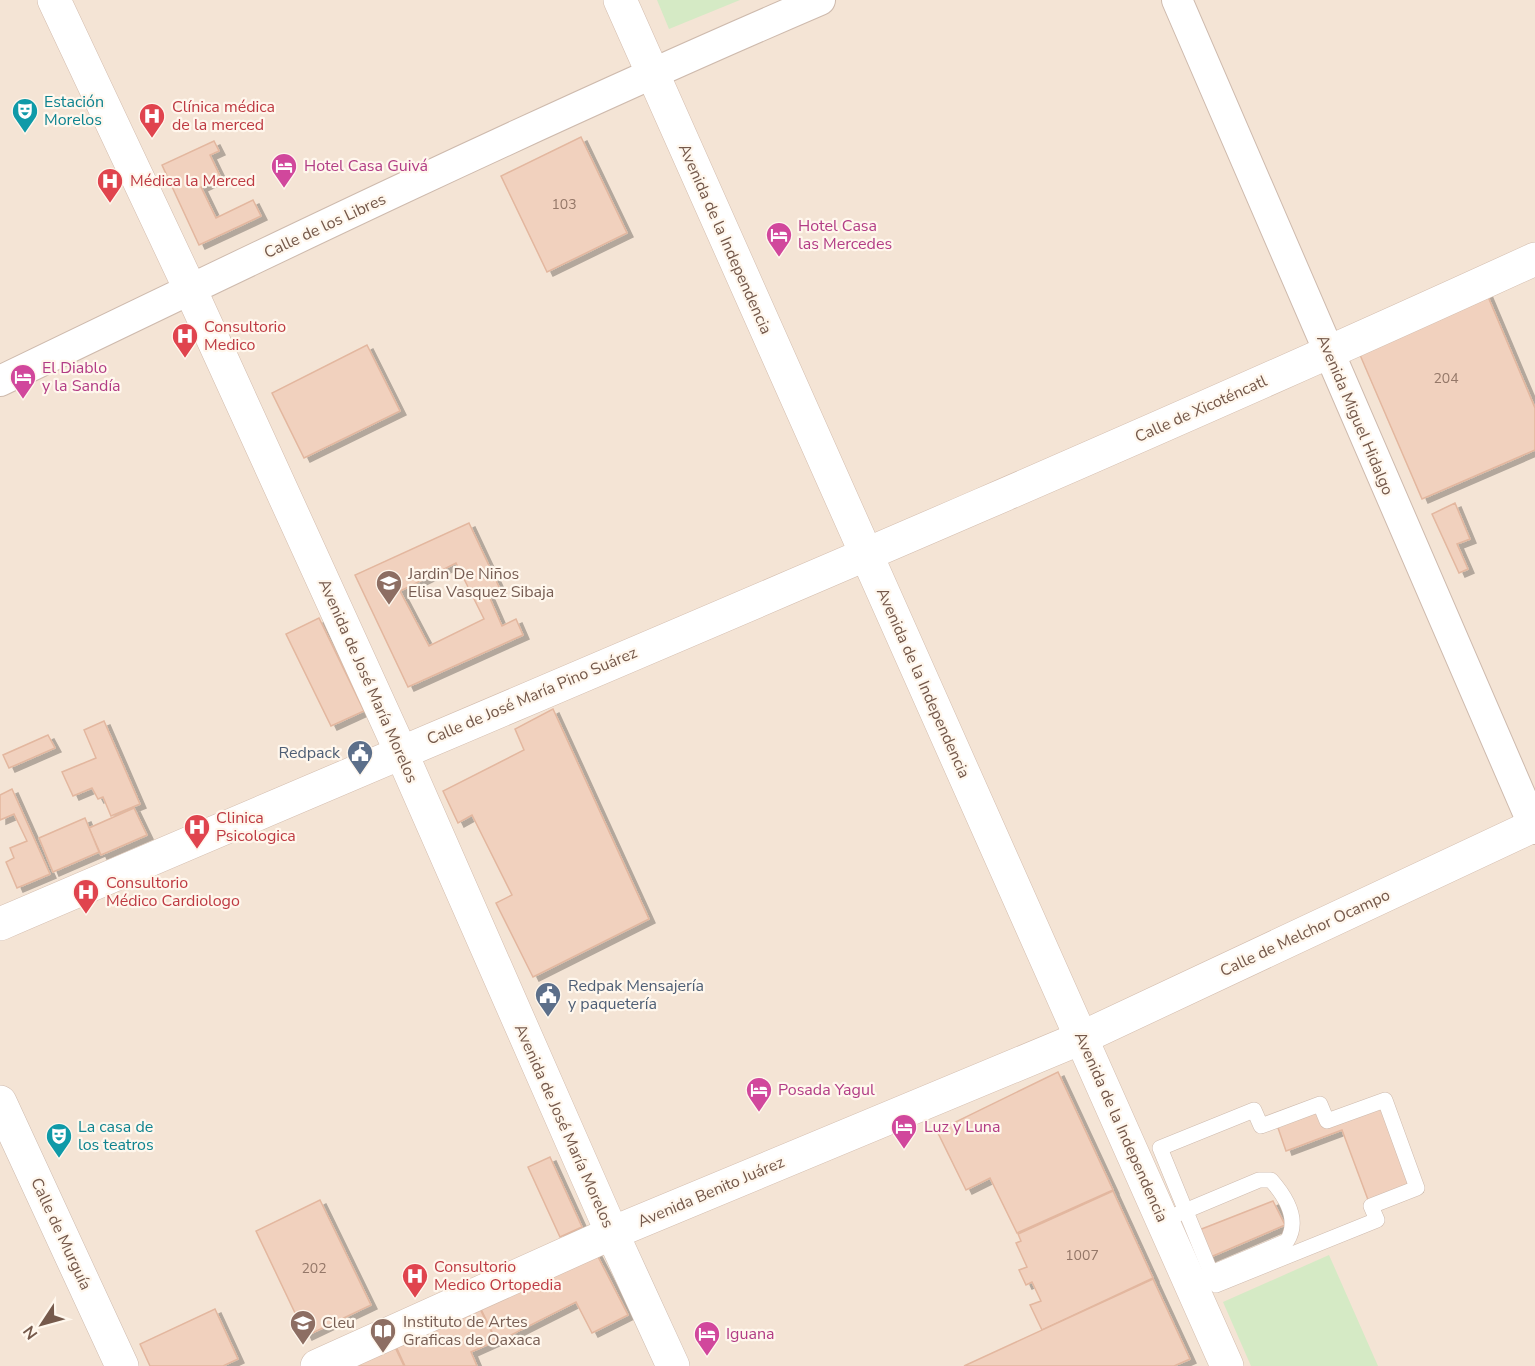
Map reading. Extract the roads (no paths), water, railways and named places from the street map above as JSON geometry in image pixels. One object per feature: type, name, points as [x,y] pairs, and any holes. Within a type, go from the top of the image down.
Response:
[{"type":"main road","name":"Avenida de José María Morelos","points":[[54,0],[190,289],[401,752],[612,1233],[673,1366]]},
{"type":"main road","name":"Avenida de la Independencia","points":[[620,0],[1078,1040],[1168,1219],[1227,1366]]},
{"type":"main road","name":"Calle de Xicoténcatl","points":[[866,555],[1329,353],[1535,259]]},
{"type":"main road","name":"Calle de José María Pino Suárez","points":[[0,924],[866,555]]},
{"type":"main road","name":"Calle de Melchor Ocampo","points":[[1078,1040],[1534,827]]},
{"type":"main road","name":"Avenida Benito Juárez","points":[[317,1366],[612,1233],[1078,1040]]},
{"type":"main road","name":"Calle de Murguía","points":[[0,1102],[122,1366]]},
{"type":"street","name":"Calle de los Libres","points":[[0,381],[190,289],[651,73],[820,0]]},
{"type":"street","name":"Avenida Miguel Hidalgo","points":[[1177,0],[1534,827]]},
{"type":"lane","points":[[1385,1100],[1417,1188],[1371,1206],[1377,1220],[1216,1284],[1194,1280],[1287,1241],[1294,1221],[1281,1191],[1271,1180],[1259,1180],[1168,1219],[1160,1148],[1254,1110],[1261,1126],[1320,1104],[1327,1121],[1385,1100]]},
{"type":"place","name":"Estación Morelos","points":[[25,134]]},
{"type":"place","name":"Clínica médica de la merced","points":[[152,139]]},
{"type":"place","name":"Hotel Casa Guivá","points":[[284,189]]},
{"type":"place","name":"Médica la Merced","points":[[110,204]]},
{"type":"place","name":"Hotel Casa las Mercedes","points":[[779,258]]},
{"type":"place","name":"Consultorio Medico","points":[[185,359]]},
{"type":"place","name":"El Diablo y la Sandía","points":[[23,400]]},
{"type":"place","name":"Jardin De Niños Elisa Vasquez Sibaja","points":[[389,606]]},
{"type":"place","name":"Redpack","points":[[360,776]]},
{"type":"place","name":"Clinica Psicologica","points":[[197,850]]},
{"type":"place","name":"Consultorio Médico Cardiologo","points":[[86,915]]},
{"type":"place","name":"Redpak Mensajería y paquetería","points":[[548,1018]]},
{"type":"place","name":"Posada Yagul","points":[[759,1113]]},
{"type":"place","name":"Luz y Luna","points":[[904,1150]]},
{"type":"place","name":"La casa de los teatros","points":[[59,1159]]},
{"type":"place","name":"Consultorio Medico Ortopedia","points":[[415,1299]]},
{"type":"place","name":"Cleu","points":[[303,1346]]},
{"type":"place","name":"Instituto de Artes Graficas de Oaxaca","points":[[383,1354]]},
{"type":"place","name":"Iguana","points":[[707,1357]]}]
